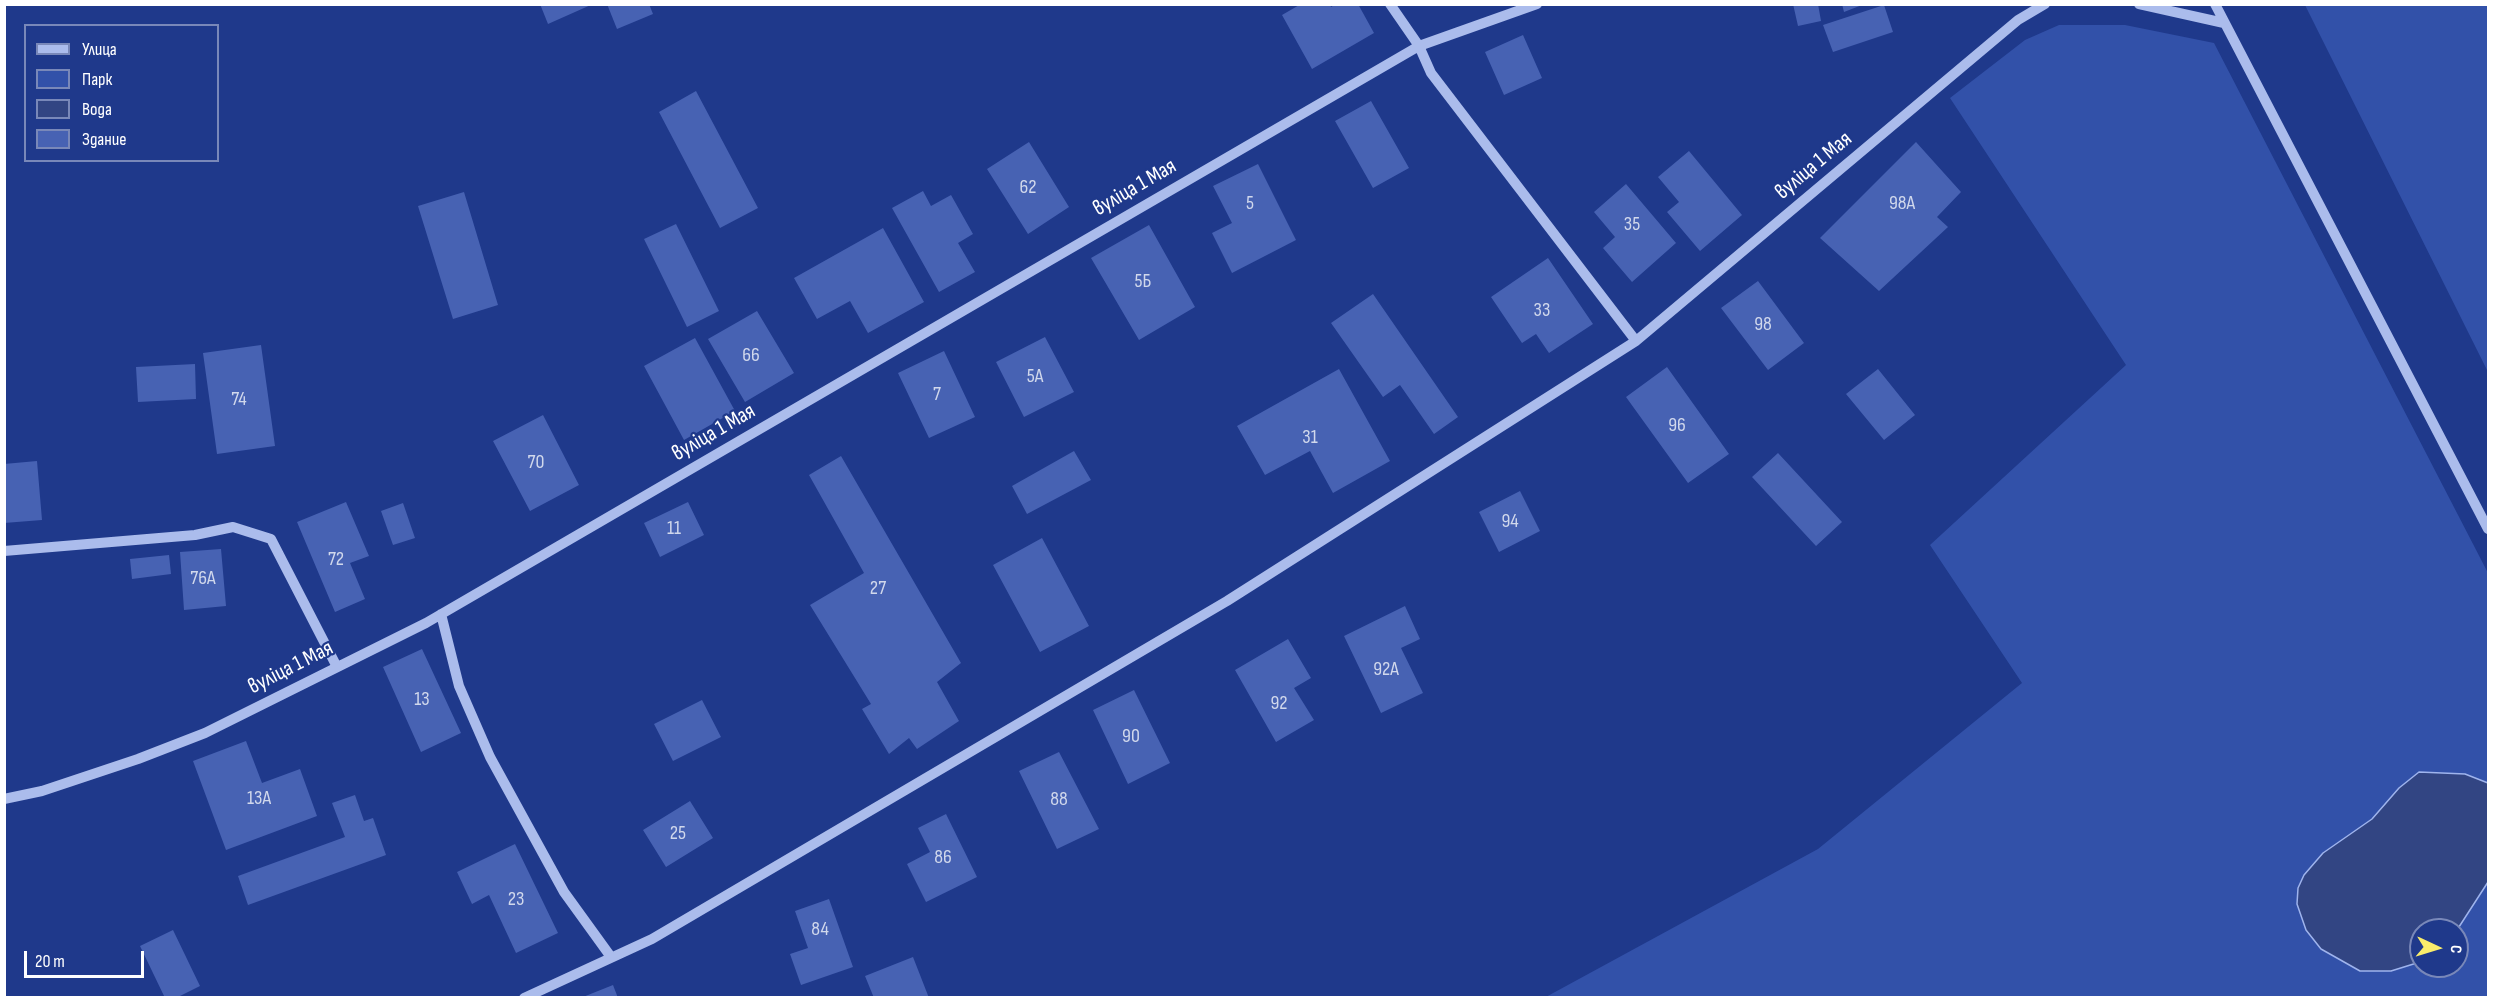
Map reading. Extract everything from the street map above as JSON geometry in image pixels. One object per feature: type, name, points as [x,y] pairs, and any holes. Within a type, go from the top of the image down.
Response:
[{"type":"street","points":[[1390,4],[1419,46],[1431,73],[1636,341]]},
{"type":"street","name":"вуліца 1 Мая","points":[[4,799],[42,791],[138,759],[205,733],[441,614],[1419,46],[1537,4]]},
{"type":"street","name":"вуліца 1 Мая","points":[[2018,20],[2025,4]]},
{"type":"street","name":"вуліца 1 Мая","points":[[524,998],[652,939],[1227,601],[1636,341],[2018,20],[2045,4]]},
{"type":"street","points":[[2139,4],[2224,23]]},
{"type":"street","points":[[2215,4],[2488,529]]},
{"type":"street","points":[[4,551],[195,535],[233,527],[271,539],[337,667]]},
{"type":"street","points":[[441,614],[459,686],[490,757],[564,892],[611,957]]},
{"type":"green space","points":[[2305,5],[2488,5],[2488,372]]},
{"type":"green space","points":[[2059,25],[2125,25],[2214,43],[2488,573],[2488,997],[1544,998],[1818,849],[2022,683],[1930,545],[2126,365],[1950,98],[2025,40]]},
{"type":"water","points":[[2419,772],[2465,774],[2488,783],[2488,882],[2465,918],[2409,918],[2409,965],[2391,971],[2360,971],[2321,949],[2306,930],[2297,904],[2298,888],[2304,875],[2323,853],[2372,819],[2399,788]]},
{"type":"building","points":[[540,4],[593,4],[548,24]]},
{"type":"building","points":[[607,4],[649,4],[653,14],[617,29]]},
{"type":"building","points":[[1301,4],[1330,4],[1331,7],[1336,4],[1358,4],[1374,33],[1312,69],[1282,15]]},
{"type":"building","points":[[1793,4],[1818,4],[1821,21],[1798,26]]},
{"type":"building","points":[[1842,4],[1862,4],[1862,5],[1844,12]]},
{"type":"building","points":[[1884,5],[1893,32],[1833,52],[1823,25]]},
{"type":"building","points":[[1523,35],[1542,78],[1504,95],[1485,52]]},
{"type":"building","points":[[696,91],[758,208],[720,228],[659,112]]},
{"type":"building","points":[[1371,101],[1409,168],[1373,188],[1335,121]]},
{"type":"building","points":[[1029,142],[1069,207],[1028,234],[987,169]]},
{"type":"building","points":[[1916,142],[1961,192],[1937,217],[1948,227],[1879,291],[1820,238]]},
{"type":"building","points":[[1689,151],[1742,215],[1700,251],[1667,212],[1679,202],[1658,177]]},
{"type":"building","points":[[1258,164],[1296,240],[1232,273],[1212,233],[1232,223],[1213,186]]},
{"type":"building","points":[[1626,184],[1676,243],[1632,282],[1603,248],[1615,237],[1594,212]]},
{"type":"building","points":[[923,191],[931,206],[951,195],[973,234],[958,243],[975,272],[939,292],[892,208]]},
{"type":"building","points":[[464,192],[498,305],[453,319],[418,206]]},
{"type":"building","points":[[676,224],[719,311],[687,327],[644,239]]},
{"type":"building","points":[[1149,225],[1195,307],[1139,340],[1091,258]]},
{"type":"building","points":[[883,228],[924,302],[868,333],[850,301],[817,319],[794,278]]},
{"type":"building","points":[[1548,258],[1593,324],[1549,353],[1536,334],[1522,343],[1491,297]]},
{"type":"building","points":[[1758,281],[1804,343],[1768,370],[1721,308]]},
{"type":"building","points":[[1373,294],[1458,417],[1434,434],[1400,385],[1383,397],[1331,323]]},
{"type":"building","points":[[757,311],[794,373],[745,402],[708,339]]},
{"type":"building","points":[[1045,337],[1074,392],[1024,417],[996,362]]},
{"type":"building","points":[[695,338],[735,411],[684,440],[644,366]]},
{"type":"building","points":[[261,345],[275,446],[217,454],[203,353]]},
{"type":"building","points":[[944,351],[975,417],[929,438],[898,373]]},
{"type":"building","points":[[195,364],[196,399],[138,402],[136,367]]},
{"type":"building","points":[[1667,367],[1729,454],[1688,483],[1626,397]]},
{"type":"building","points":[[1339,369],[1390,461],[1333,493],[1310,451],[1265,475],[1237,426]]},
{"type":"building","points":[[1878,369],[1915,415],[1884,440],[1846,394]]},
{"type":"building","points":[[543,415],[579,485],[530,511],[493,441]]},
{"type":"building","points":[[1074,451],[1091,480],[1027,514],[1012,486]]},
{"type":"building","points":[[1778,453],[1842,522],[1816,546],[1752,477]]},
{"type":"building","points":[[841,456],[961,663],[937,682],[959,721],[917,749],[909,738],[889,754],[862,709],[871,704],[810,605],[864,573],[809,475]]},
{"type":"building","points":[[37,461],[42,520],[4,523],[4,464]]},
{"type":"building","points":[[1520,491],[1540,531],[1499,552],[1479,512]]},
{"type":"building","points":[[346,502],[369,556],[350,563],[365,599],[335,612],[297,522]]},
{"type":"building","points":[[688,502],[704,535],[660,557],[644,523]]},
{"type":"building","points":[[403,503],[415,538],[393,545],[381,511]]},
{"type":"building","points":[[1042,538],[1089,626],[1040,652],[993,565]]},
{"type":"building","points":[[221,549],[226,606],[184,610],[180,552]]},
{"type":"building","points":[[169,555],[171,574],[132,579],[130,559]]},
{"type":"building","points":[[1405,606],[1420,639],[1401,648],[1423,693],[1381,713],[1344,636]]},
{"type":"building","points":[[1288,639],[1311,678],[1294,688],[1314,720],[1276,742],[1235,670]]},
{"type":"building","points":[[422,649],[461,733],[421,752],[383,667]]},
{"type":"building","points":[[1134,690],[1170,763],[1128,784],[1093,710]]},
{"type":"building","points":[[702,700],[721,737],[673,761],[654,724]]},
{"type":"building","points":[[246,741],[262,783],[300,769],[317,816],[226,850],[193,761]]},
{"type":"building","points":[[1059,752],[1099,829],[1057,849],[1019,771]]},
{"type":"building","points":[[355,795],[364,821],[373,818],[386,855],[248,905],[238,876],[345,837],[332,803]]},
{"type":"building","points":[[690,801],[713,838],[666,867],[643,830]]},
{"type":"building","points":[[946,814],[977,877],[926,902],[907,864],[930,852],[918,828]]},
{"type":"building","points":[[515,844],[558,933],[516,953],[489,895],[472,904],[457,872]]},
{"type":"building","points":[[829,899],[853,967],[801,985],[790,954],[808,948],[795,911]]},
{"type":"building","points":[[173,930],[200,986],[176,998],[165,998],[140,946]]},
{"type":"building","points":[[913,957],[929,998],[874,998],[865,976]]},
{"type":"building","points":[[613,985],[618,998],[583,998],[583,997]]}]
